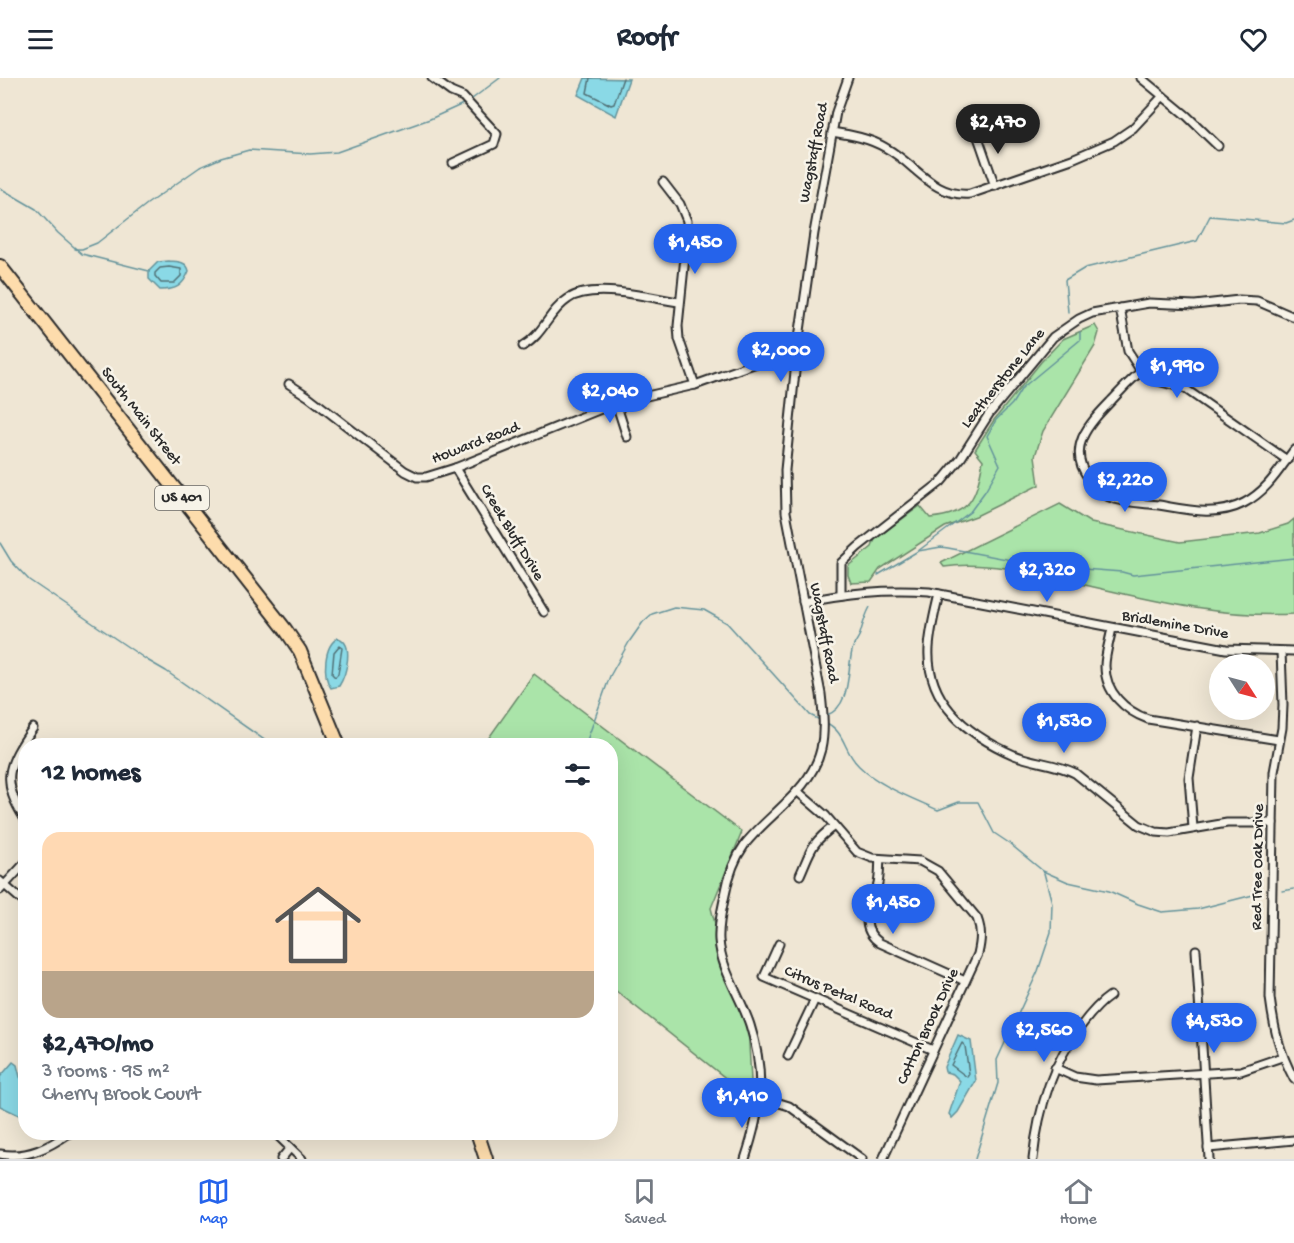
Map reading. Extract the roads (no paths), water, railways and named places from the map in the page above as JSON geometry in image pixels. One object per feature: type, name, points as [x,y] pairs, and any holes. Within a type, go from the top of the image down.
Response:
[{"type":"highway","name":"South Main Street","points":[[0,266],[285,629],[300,651],[336,738]]},
{"type":"highway","points":[[480,1140],[486,1159]]},
{"type":"street","points":[[432,78],[451,92],[463,97],[497,134],[494,144],[453,163]]},
{"type":"street","name":"Wagstaff Road","points":[[745,1159],[757,1122],[761,1082],[755,1043],[724,961],[719,941],[719,928],[725,894],[741,851],[797,791],[808,776],[821,750],[824,722],[821,694],[786,512],[785,456],[797,352],[832,132],[841,94],[848,78]]},
{"type":"street","points":[[1141,78],[1218,146]]},
{"type":"street","points":[[832,132],[871,140],[888,148],[940,190],[962,194],[976,193],[1114,141],[1133,128],[1163,96]]},
{"type":"street","points":[[980,125],[978,137],[995,186]]},
{"type":"street","points":[[663,182],[680,204],[687,221],[679,302],[679,339],[695,385]]},
{"type":"street","points":[[523,346],[540,333],[568,298],[589,291],[679,302]]},
{"type":"street","name":"Leatherstone Lane","points":[[841,594],[841,563],[941,482],[989,414],[1053,337],[1079,319],[1092,313],[1149,303],[1195,305],[1239,300],[1257,301],[1294,316]]},
{"type":"street","points":[[1120,308],[1128,351],[1141,371],[1154,380],[1184,388],[1287,460]]},
{"type":"street","name":"Howard Road","points":[[289,384],[405,471],[417,477],[426,477],[456,468],[616,404],[695,385],[776,356],[797,352]]},
{"type":"street","points":[[1141,371],[1095,418],[1085,430],[1080,441],[1080,462],[1085,473],[1095,487],[1110,497],[1206,512],[1224,511],[1243,504],[1259,494],[1294,450]]},
{"type":"street","points":[[616,404],[627,437]]},
{"type":"street","name":"Creek Bluff Drive","points":[[456,468],[544,612]]},
{"type":"street","name":"Bridlemine Drive","points":[[803,602],[841,594],[892,590],[939,594],[1226,650],[1294,651]]},
{"type":"street","points":[[939,594],[929,648],[931,676],[939,696],[956,720],[968,729],[1013,754],[1064,767],[1075,773],[1139,825],[1147,828],[1169,833],[1227,823],[1273,823]]},
{"type":"street","points":[[1112,628],[1105,666],[1107,681],[1123,706],[1142,717],[1279,740]]},
{"type":"street","name":"Red Tree Oak Drive","points":[[1281,651],[1283,705],[1274,772],[1270,998],[1273,1026],[1282,1057],[1294,1079]]},
{"type":"street","points":[[1193,828],[1190,813],[1190,778],[1197,726]]},
{"type":"street","points":[[26,738],[33,728]]},
{"type":"street","points":[[18,749],[5,768],[4,790],[18,813]]},
{"type":"street","name":"Cotton Brook Drive","points":[[797,791],[821,812],[857,852],[864,856],[920,861],[938,871],[977,918],[980,927],[981,943],[978,954],[883,1159]]},
{"type":"street","points":[[800,875],[812,846],[818,838],[834,826]]},
{"type":"street","points":[[880,859],[879,881],[867,913],[870,934],[880,943],[965,981]]},
{"type":"street","points":[[18,870],[2,885],[18,898]]},
{"type":"street","name":"Citrus Petal Road","points":[[779,944],[764,977],[933,1050]]},
{"type":"street","points":[[1196,950],[1209,1159]]},
{"type":"street","points":[[1033,1159],[1040,1112],[1055,1068],[1071,1039],[1098,1004],[1110,996]]},
{"type":"street","points":[[788,1056],[815,999]]},
{"type":"street","points":[[1055,1068],[1075,1077],[1096,1080],[1240,1071],[1282,1057]]},
{"type":"street","points":[[760,1100],[789,1106],[861,1159]]},
{"type":"street","points":[[1,1156],[27,1156],[45,1150],[59,1140]]},
{"type":"street","points":[[282,1140],[302,1159]]},
{"type":"street","points":[[1208,1148],[1294,1140]]},
{"type":"street","points":[[281,1159],[290,1148]]},
{"type":"water","points":[[585,78],[629,79],[616,116],[578,95]]},
{"type":"water","points":[[169,261],[184,264],[189,271],[178,286],[160,290],[149,279],[149,271],[158,262]]},
{"type":"water","points":[[338,638],[346,646],[348,660],[339,686],[331,688],[326,676],[326,661],[330,647]]},
{"type":"water","points":[[958,1035],[971,1041],[976,1081],[952,1118],[949,1114],[960,1081],[953,1074],[945,1072],[944,1067]]},
{"type":"water","points":[[13,1062],[17,1065],[18,1115],[0,1106],[0,1077]]},
{"type":"waterway","points":[[472,99],[500,78]]},
{"type":"waterway","points":[[75,249],[82,249],[97,243],[200,167],[221,158],[249,150],[310,154],[337,152],[430,119],[463,104]]},
{"type":"waterway","points":[[0,188],[36,209],[82,254],[149,271]]},
{"type":"waterway","points":[[1068,312],[1065,280],[1085,268],[1197,241],[1210,216],[1286,223],[1294,220]]},
{"type":"waterway","points":[[878,575],[918,551],[970,512],[1000,465],[987,436],[996,420],[1012,404],[1022,388],[1080,340],[1080,332]]},
{"type":"waterway","points":[[0,543],[11,561],[29,580],[262,738]]},
{"type":"waterway","points":[[918,551],[941,547],[1044,566],[1122,572],[1133,575],[1294,558]]},
{"type":"waterway","points":[[588,738],[610,676],[629,642],[643,622],[652,614],[674,607],[704,610],[727,623],[810,715],[820,720]]},
{"type":"waterway","points":[[827,715],[835,711],[844,696],[853,649],[870,607]]},
{"type":"waterway","points":[[825,722],[841,736],[859,766],[876,780],[938,810],[959,802],[978,802],[994,833],[1043,871],[1068,882],[1109,891],[1162,912],[1198,909],[1261,893]]},
{"type":"waterway","points":[[975,1159],[998,1083],[997,1060],[1038,971],[1051,932],[1052,903],[1044,873]]},
{"type":"waterway","points":[[1282,891],[1294,889]]}]
